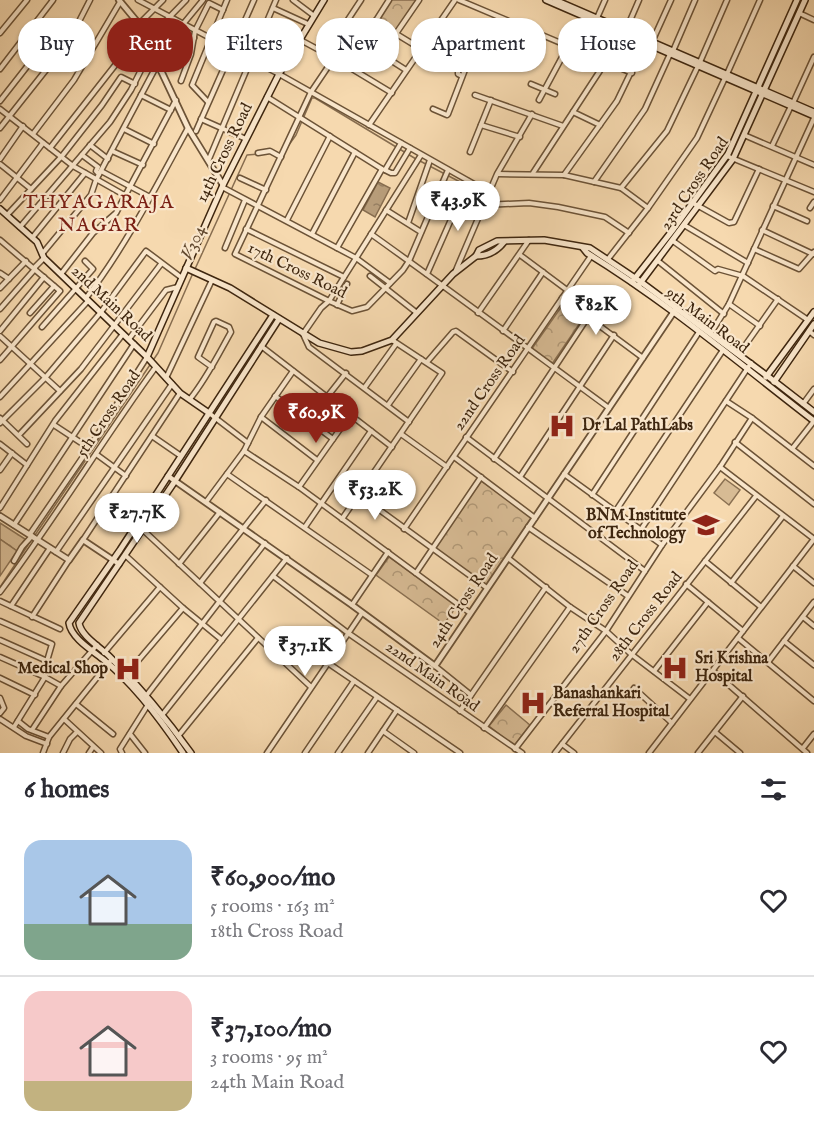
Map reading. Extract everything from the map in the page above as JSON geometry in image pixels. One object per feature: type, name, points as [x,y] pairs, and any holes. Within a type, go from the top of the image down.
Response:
[{"type":"main road","name":"14th Cross Road","points":[[304,31],[324,0]]},
{"type":"main road","points":[[546,0],[587,18]]},
{"type":"main road","points":[[555,0],[597,18]]},
{"type":"main road","points":[[760,91],[797,0]]},
{"type":"main road","points":[[760,91],[805,0]]},
{"type":"main road","points":[[657,45],[671,52]]},
{"type":"main road","points":[[657,47],[814,115]]},
{"type":"main road","name":"14th Cross Road","points":[[151,363],[178,287],[182,278],[192,270],[223,186],[279,74]]},
{"type":"main road","name":"23rd Cross Road","points":[[637,282],[730,157],[744,135],[760,91]]},
{"type":"main road","name":"23rd Cross Road","points":[[730,157],[760,91]]},
{"type":"main road","name":"23rd Cross Road","points":[[637,282],[658,261],[684,225],[695,205]]},
{"type":"main road","name":"2nd Main Road","points":[[0,210],[37,242],[43,256],[60,275],[101,312],[180,393],[209,413]]},
{"type":"main road","name":"9th Main Road","points":[[192,270],[319,343],[351,352],[394,342],[417,313],[455,273],[475,257],[479,250],[497,241],[529,239],[557,241],[582,247],[637,282]]},
{"type":"main road","name":"9th Main Road","points":[[592,253],[608,259],[723,350],[767,375],[814,412]]},
{"type":"main road","name":"9th Main Road","points":[[674,310],[739,354],[763,381],[814,421]]},
{"type":"main road","points":[[763,381],[814,312]]},
{"type":"main road","points":[[103,654],[92,650],[68,630],[71,618],[116,562],[125,555],[215,418],[276,317]]},
{"type":"main road","points":[[191,753],[164,714],[147,700],[97,645],[84,634],[79,623],[168,476],[276,317]]},
{"type":"main road","points":[[770,387],[812,333],[814,324]]},
{"type":"main road","points":[[147,700],[183,753]]},
{"type":"street","points":[[0,33],[27,0]]},
{"type":"street","points":[[0,69],[53,0]]},
{"type":"street","points":[[0,128],[69,41],[90,0]]},
{"type":"street","points":[[138,0],[170,17],[186,0]]},
{"type":"street","points":[[145,18],[163,0]]},
{"type":"street","points":[[188,18],[202,0],[223,10]]},
{"type":"street","points":[[220,18],[227,0]]},
{"type":"street","points":[[246,18],[254,0]]},
{"type":"street","points":[[269,18],[276,0]]},
{"type":"street","points":[[293,0],[313,15]]},
{"type":"street","points":[[349,18],[361,0]]},
{"type":"street","points":[[377,18],[389,0]]},
{"type":"street","points":[[399,29],[419,0]]},
{"type":"street","points":[[444,18],[457,0],[558,42]]},
{"type":"street","points":[[571,7],[574,0]]},
{"type":"street","points":[[597,18],[605,0]]},
{"type":"street","points":[[631,18],[639,0]]},
{"type":"street","points":[[657,31],[671,0]]},
{"type":"street","points":[[594,182],[645,109],[695,0]]},
{"type":"street","points":[[621,188],[667,131],[727,0]]},
{"type":"street","points":[[608,259],[698,138],[760,0]]},
{"type":"street","points":[[33,134],[74,80],[120,1],[134,18]]},
{"type":"street","points":[[181,81],[191,54],[195,31],[209,3]]},
{"type":"street","points":[[273,8],[308,24]]},
{"type":"street","points":[[799,13],[814,20]]},
{"type":"street","points":[[195,31],[205,36]]},
{"type":"street","points":[[205,54],[192,86],[208,102]]},
{"type":"street","points":[[772,146],[814,57]]},
{"type":"street","points":[[369,125],[411,63]]},
{"type":"street","points":[[539,100],[558,65]]},
{"type":"street","points":[[399,66],[406,70]]},
{"type":"street","points":[[0,101],[22,72]]},
{"type":"street","points":[[50,148],[110,72]]},
{"type":"street","points":[[20,227],[110,122],[141,72]]},
{"type":"street","points":[[0,309],[91,195],[96,180],[153,72]]},
{"type":"street","points":[[161,72],[188,128],[209,159],[223,186],[245,200],[259,205],[356,258],[390,283]]},
{"type":"street","points":[[196,131],[221,72]]},
{"type":"street","points":[[209,159],[246,72]]},
{"type":"street","points":[[275,72],[410,148],[446,173],[468,181],[490,193]]},
{"type":"street","points":[[325,72],[311,92],[246,229],[344,277]]},
{"type":"street","points":[[357,72],[392,93]]},
{"type":"street","points":[[433,109],[447,116],[464,72]]},
{"type":"street","points":[[533,173],[599,72]]},
{"type":"street","points":[[564,175],[617,101],[632,72]]},
{"type":"street","points":[[7,215],[62,156],[121,77],[135,84]]},
{"type":"street","points":[[531,84],[555,94]]},
{"type":"street","points":[[141,95],[171,110]]},
{"type":"street","points":[[476,95],[563,126]]},
{"type":"street","points":[[267,97],[383,170],[395,172],[410,148]]},
{"type":"street","points":[[60,275],[93,233],[116,213],[176,100]]},
{"type":"street","points":[[470,152],[490,100]]},
{"type":"street","points":[[0,109],[73,166],[126,196]]},
{"type":"street","points":[[573,111],[600,125]]},
{"type":"street","points":[[455,273],[497,174],[532,114]]},
{"type":"street","points":[[711,333],[724,314],[743,276],[814,115]]},
{"type":"street","points":[[201,119],[246,139]]},
{"type":"street","points":[[481,125],[520,137]]},
{"type":"street","points":[[0,159],[23,126]]},
{"type":"street","points":[[0,397],[87,300],[150,197],[188,128]]},
{"type":"street","points":[[124,129],[153,144]]},
{"type":"street","points":[[744,135],[814,165]]},
{"type":"street","points":[[286,220],[330,136]]},
{"type":"street","points":[[0,200],[43,143]]},
{"type":"street","points":[[337,249],[401,143]]},
{"type":"street","points":[[90,145],[108,159]]},
{"type":"street","points":[[112,151],[143,165]]},
{"type":"street","points":[[258,153],[270,151],[281,157]]},
{"type":"street","points":[[312,234],[355,152]]},
{"type":"street","points":[[82,155],[98,167],[96,171],[150,197]]},
{"type":"street","points":[[409,422],[309,347],[303,334],[321,308],[329,302],[421,155]]},
{"type":"street","points":[[730,157],[814,192]]},
{"type":"street","points":[[408,223],[430,160]]},
{"type":"street","points":[[0,164],[31,189]]},
{"type":"street","points":[[695,205],[729,223],[734,222],[759,169]]},
{"type":"street","points":[[32,238],[85,173]]},
{"type":"street","name":"17th Cross Road","points":[[246,229],[235,254],[329,302],[352,310],[367,307],[409,261],[446,173]]},
{"type":"street","points":[[497,174],[564,175],[621,188],[648,208]]},
{"type":"street","points":[[240,178],[266,190]]},
{"type":"street","points":[[427,274],[468,181]]},
{"type":"street","points":[[225,248],[245,200]]},
{"type":"street","points":[[810,208],[814,202]]},
{"type":"street","points":[[484,205],[529,203],[558,207],[605,217],[629,233]]},
{"type":"street","points":[[773,206],[807,221]]},
{"type":"street","points":[[386,210],[421,232]]},
{"type":"street","points":[[684,225],[748,263]]},
{"type":"street","points":[[754,249],[799,269],[813,253],[762,230]]},
{"type":"street","points":[[371,234],[444,285],[502,331],[609,408]]},
{"type":"street","points":[[478,313],[529,239]]},
{"type":"street","points":[[0,240],[60,291],[0,360]]},
{"type":"street","points":[[673,241],[715,271],[718,269],[743,276],[808,320]]},
{"type":"street","points":[[27,444],[1,420],[45,378],[101,312],[146,251],[182,278]]},
{"type":"street","points":[[465,251],[475,257]]},
{"type":"street","name":"22nd Cross Road","points":[[404,529],[592,253]]},
{"type":"street","points":[[520,255],[567,290]]},
{"type":"street","points":[[0,288],[26,261]]},
{"type":"street","points":[[42,327],[93,269],[85,261]]},
{"type":"street","points":[[658,261],[724,314]]},
{"type":"street","points":[[19,435],[81,369],[161,264]]},
{"type":"street","points":[[502,331],[543,272]]},
{"type":"street","points":[[0,273],[9,279]]},
{"type":"street","points":[[370,276],[417,313]]},
{"type":"street","points":[[0,331],[44,277]]},
{"type":"street","points":[[166,378],[212,280]]},
{"type":"street","points":[[337,305],[347,284]]},
{"type":"street","points":[[30,313],[54,286]]},
{"type":"street","points":[[14,525],[166,290],[178,287]]},
{"type":"street","points":[[562,298],[643,358]]},
{"type":"street","points":[[739,354],[778,299]]},
{"type":"street","points":[[729,304],[760,326]]},
{"type":"street","name":"24th Cross Road","points":[[168,476],[435,666],[674,310]]},
{"type":"street","points":[[494,459],[588,317]]},
{"type":"street","points":[[190,399],[203,382],[212,367],[231,332],[229,327],[216,321],[198,357],[212,367]]},
{"type":"street","points":[[427,362],[453,332],[458,333],[513,372]]},
{"type":"street","points":[[592,495],[699,332]]},
{"type":"street","points":[[0,508],[54,425],[123,334]]},
{"type":"street","points":[[520,477],[614,335]]},
{"type":"street","points":[[0,336],[60,391]]},
{"type":"street","points":[[342,519],[442,373],[394,342],[365,387]]},
{"type":"street","points":[[261,345],[392,447]]},
{"type":"street","points":[[615,512],[723,350]]},
{"type":"street","points":[[388,405],[421,359]]},
{"type":"street","points":[[14,561],[22,547],[34,537],[89,448],[151,363]]},
{"type":"street","name":"5th Cross Road","points":[[0,592],[34,537],[96,454],[151,363]]},
{"type":"street","points":[[640,531],[749,365]]},
{"type":"street","points":[[206,502],[244,451],[261,417],[293,371]]},
{"type":"street","points":[[327,397],[346,373]]},
{"type":"street","points":[[56,552],[172,384]]},
{"type":"street","points":[[803,404],[814,389]]},
{"type":"street","points":[[32,617],[180,393]]},
{"type":"street","points":[[276,396],[333,439]]},
{"type":"street","points":[[726,401],[814,466]]},
{"type":"street","points":[[209,413],[248,443]]},
{"type":"street","points":[[299,487],[350,415]]},
{"type":"street","points":[[261,417],[318,460]]},
{"type":"street","name":"27th Cross Road","points":[[515,749],[606,631],[662,546],[720,467],[752,418]]},
{"type":"street","points":[[792,449],[814,421]]},
{"type":"street","points":[[54,425],[89,448]]},
{"type":"street","points":[[305,527],[371,431]]},
{"type":"street","points":[[401,434],[447,467]]},
{"type":"street","points":[[152,436],[181,456]]},
{"type":"street","points":[[466,437],[645,571]]},
{"type":"street","points":[[735,442],[814,504]]},
{"type":"street","points":[[0,444],[27,465]]},
{"type":"street","points":[[244,451],[299,487],[470,613]]},
{"type":"street","points":[[0,470],[12,453]]},
{"type":"street","points":[[96,454],[126,476]]},
{"type":"street","points":[[454,456],[535,518]]},
{"type":"street","points":[[652,752],[690,699],[814,539],[720,467]]},
{"type":"street","points":[[227,474],[372,575]]},
{"type":"street","points":[[564,474],[662,546]]},
{"type":"street","points":[[416,573],[481,477]]},
{"type":"street","points":[[359,495],[487,588]]},
{"type":"street","name":"28th Cross Road","points":[[555,753],[756,496]]},
{"type":"street","points":[[200,583],[266,500]]},
{"type":"street","points":[[179,564],[220,512]]},
{"type":"street","points":[[0,516],[69,560]]},
{"type":"street","points":[[731,583],[783,516]]},
{"type":"street","points":[[528,527],[628,596]]},
{"type":"street","points":[[142,530],[311,687]]},
{"type":"street","points":[[83,540],[116,562]]},
{"type":"street","points":[[122,753],[120,749],[147,700],[265,543]]},
{"type":"street","points":[[11,606],[50,548]]},
{"type":"street","points":[[352,605],[388,552]]},
{"type":"street","points":[[125,555],[222,640]]},
{"type":"street","points":[[164,714],[286,558]]},
{"type":"street","points":[[508,558],[570,607],[606,631],[631,654],[690,699]]},
{"type":"street","points":[[705,561],[761,607]]},
{"type":"street","points":[[793,566],[814,584]]},
{"type":"street","name":"22nd Main Road","points":[[273,576],[348,633],[484,729],[522,753]]},
{"type":"street","points":[[686,584],[743,631]]},
{"type":"street","points":[[103,654],[160,587]]},
{"type":"street","points":[[460,711],[546,587]]},
{"type":"street","points":[[0,601],[60,629]]},
{"type":"street","points":[[654,671],[708,602]]},
{"type":"street","points":[[768,662],[814,602]]},
{"type":"street","points":[[484,729],[570,607]]},
{"type":"street","points":[[125,676],[183,608]]},
{"type":"street","points":[[267,753],[362,613]]},
{"type":"street","points":[[803,617],[814,626]]},
{"type":"street","points":[[0,621],[52,644],[45,677],[14,727]]},
{"type":"street","points":[[178,735],[258,638]]},
{"type":"street","points":[[738,638],[814,701]]},
{"type":"street","points":[[0,640],[47,661]]},
{"type":"street","points":[[784,641],[814,665]]},
{"type":"street","points":[[32,730],[61,686],[97,645]]},
{"type":"street","points":[[0,657],[61,686]]},
{"type":"street","points":[[43,753],[49,737],[111,662]]},
{"type":"street","points":[[328,663],[460,753]]},
{"type":"street","points":[[435,666],[471,695]]},
{"type":"street","points":[[713,671],[807,753]]},
{"type":"street","points":[[0,678],[35,694]]},
{"type":"street","points":[[305,753],[354,681]]},
{"type":"street","points":[[634,688],[672,723]]},
{"type":"street","points":[[698,753],[743,696]]},
{"type":"street","points":[[338,753],[377,697]]},
{"type":"street","points":[[0,698],[4,708],[0,713]]},
{"type":"street","points":[[76,704],[113,735]]},
{"type":"street","points":[[369,752],[397,710]]},
{"type":"street","points":[[0,719],[26,736],[46,744]]},
{"type":"street","points":[[64,719],[101,753]]},
{"type":"street","points":[[18,721],[28,729],[49,737]]},
{"type":"street","points":[[383,731],[414,753]]},
{"type":"street","points":[[63,753],[70,739],[77,732]]},
{"type":"street","points":[[714,732],[740,753]]},
{"type":"street","points":[[130,734],[145,753]]},
{"type":"street","points":[[802,748],[814,734]]},
{"type":"street","points":[[562,744],[574,753]]},
{"type":"street","points":[[89,753],[93,747]]},
{"type":"street","points":[[731,753],[734,748]]},
{"type":"green space","points":[[389,0],[419,0],[399,29],[399,18],[378,18]]},
{"type":"green space","points":[[564,303],[584,317],[552,364],[531,350]]},
{"type":"green space","points":[[725,479],[740,490],[729,505],[714,493]]},
{"type":"green space","points":[[481,481],[533,518],[486,586],[433,548]]},
{"type":"green space","points":[[0,523],[25,539],[17,551],[0,539]]},
{"type":"green space","points":[[0,539],[17,551],[0,576]]},
{"type":"green space","points":[[389,557],[457,606],[444,624],[376,575]]},
{"type":"green space","points":[[506,705],[530,725],[514,746],[489,726]]},
{"type":"water","points":[[378,182],[390,188],[375,217],[363,210]]},
{"type":"waterway","name":"V304","points":[[286,149],[296,135],[312,98],[315,98],[416,159]]},
{"type":"waterway","name":"V304","points":[[195,269],[247,155],[258,154]]},
{"type":"waterway","name":"V304","points":[[420,161],[464,184]]},
{"type":"waterway","name":"V304","points":[[468,186],[486,196]]},
{"type":"waterway","name":"V304","points":[[35,535],[158,353],[193,273]]},
{"type":"waterway","name":"V304","points":[[0,587],[32,539]]},
{"type":"place","name":"Dr Lal PathLabs","points":[[562,426]]},
{"type":"place","name":"BNM Institute of Technology","points":[[706,525]]},
{"type":"place","name":"Sri Krishna Hospital","points":[[675,668]]},
{"type":"place","name":"Medical Shop","points":[[128,669]]},
{"type":"place","name":"Banashankari Referral Hospital","points":[[533,703]]},
{"type":"district","name":"THYAGARAJA NAGAR","points":[[99,214]]}]
